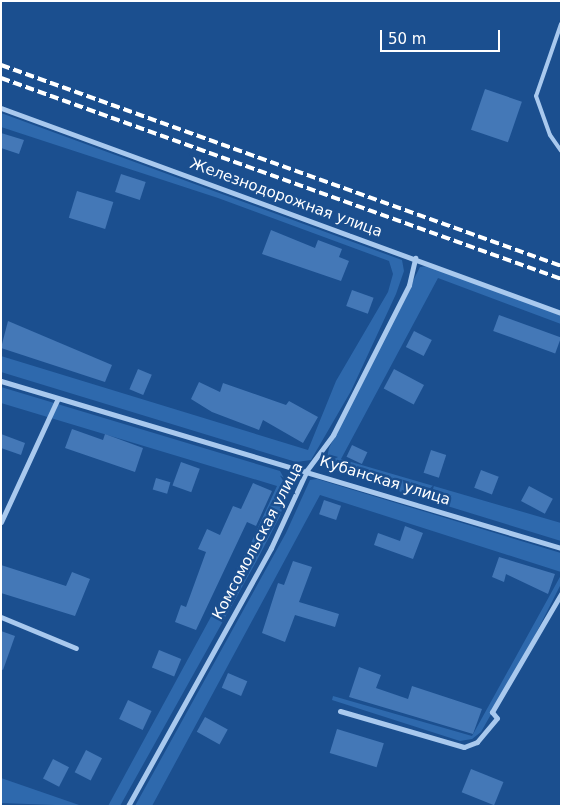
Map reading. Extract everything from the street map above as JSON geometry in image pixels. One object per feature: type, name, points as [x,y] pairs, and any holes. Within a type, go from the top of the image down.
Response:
[{"type":"street","name":"Железнодорожная улица","points":[[1,108],[561,313]]},
{"type":"street","name":"Комсомольская улица","points":[[128,806],[271,548],[307,470],[342,418],[409,285],[415,258]]},
{"type":"street","name":"Кубанская улица","points":[[1,381],[307,470],[561,548]]},
{"type":"street","points":[[1,522],[58,398]]},
{"type":"street","points":[[340,711],[464,747],[477,742],[497,718],[492,712],[561,594]]},
{"type":"street","points":[[1,618],[76,648]]},
{"type":"lane","points":[[561,24],[536,96],[550,135],[561,151]]},
{"type":"shaded area","points":[[1,113],[402,260],[404,271],[396,294],[351,391],[311,460],[296,462],[1,372],[1,356],[308,450],[336,381],[388,292],[393,274],[389,261],[218,198],[1,127]]},
{"type":"shaded area","points":[[427,266],[561,315],[561,324],[438,278],[341,459],[561,523],[561,541],[340,473],[326,462],[329,448],[420,267]]},
{"type":"shaded area","points":[[1,387],[280,471],[289,487],[280,516],[256,562],[120,806],[108,806],[250,545],[277,486],[1,403]]},
{"type":"shaded area","points":[[317,479],[561,553],[561,572],[320,495],[152,806],[135,806],[286,533],[310,480]]},
{"type":"shaded area","points":[[561,575],[561,584],[531,643],[481,732],[472,739],[460,741],[332,700],[333,696],[472,736]]},
{"type":"shaded area","points":[[1,778],[82,806],[1,803]]},
{"type":"building","points":[[485,89],[522,102],[508,142],[471,130]]},
{"type":"building","points":[[1,133],[24,140],[19,154],[1,148]]},
{"type":"building","points":[[121,174],[146,182],[140,200],[115,192]]},
{"type":"building","points":[[77,191],[113,202],[105,229],[69,218]]},
{"type":"building","points":[[271,230],[315,248],[318,240],[342,249],[339,257],[349,261],[341,281],[262,254]]},
{"type":"building","points":[[352,290],[374,298],[368,314],[346,306]]},
{"type":"building","points":[[499,315],[561,338],[555,354],[493,331]]},
{"type":"building","points":[[8,321],[112,365],[105,382],[1,348]]},
{"type":"building","points":[[414,331],[432,340],[424,356],[406,347]]},
{"type":"building","points":[[138,369],[152,375],[143,395],[129,389]]},
{"type":"building","points":[[394,369],[424,385],[414,404],[384,388]]},
{"type":"building","points":[[199,382],[220,392],[223,383],[286,405],[289,401],[318,417],[303,443],[263,420],[259,430],[212,412],[191,399]]},
{"type":"building","points":[[72,429],[103,440],[105,434],[143,448],[135,472],[65,448]]},
{"type":"building","points":[[1,434],[25,443],[21,455],[1,448]]},
{"type":"building","points":[[352,445],[367,452],[362,464],[347,457]]},
{"type":"building","points":[[431,450],[446,455],[439,478],[424,473]]},
{"type":"building","points":[[181,462],[200,469],[191,492],[172,485]]},
{"type":"building","points":[[481,470],[499,477],[492,495],[474,488]]},
{"type":"building","points":[[156,478],[170,482],[167,494],[153,490]]},
{"type":"building","points":[[253,483],[272,491],[256,526],[247,522],[196,630],[175,622],[181,605],[186,607],[206,552],[198,549],[207,529],[220,535],[233,506],[241,509]]},
{"type":"building","points":[[529,486],[553,499],[545,514],[521,501]]},
{"type":"building","points":[[324,500],[341,506],[336,520],[319,514]]},
{"type":"building","points":[[405,526],[423,533],[413,559],[374,545],[378,533],[400,541]]},
{"type":"building","points":[[499,557],[555,574],[548,594],[506,574],[504,582],[492,577]]},
{"type":"building","points":[[293,561],[312,567],[299,602],[339,614],[335,627],[295,615],[285,642],[262,633],[278,583],[284,585]]},
{"type":"building","points":[[1,565],[66,586],[72,572],[90,579],[75,616],[1,593]]},
{"type":"building","points":[[1,631],[15,636],[3,670],[1,669]]},
{"type":"building","points":[[159,650],[181,659],[174,677],[152,668]]},
{"type":"building","points":[[359,667],[381,675],[376,688],[408,699],[412,686],[482,709],[473,734],[349,697]]},
{"type":"building","points":[[228,673],[247,681],[241,696],[222,688]]},
{"type":"building","points":[[128,700],[152,711],[143,730],[119,719]]},
{"type":"building","points":[[205,717],[228,730],[219,744],[197,732]]},
{"type":"building","points":[[337,729],[384,743],[377,767],[330,753]]},
{"type":"building","points":[[86,750],[102,758],[91,780],[75,772]]},
{"type":"building","points":[[53,759],[69,767],[59,787],[43,779]]},
{"type":"building","points":[[471,769],[503,782],[494,805],[462,792]]},
{"type":"railway","points":[[1,65],[561,266]]},
{"type":"railway","points":[[1,78],[561,279]]}]
